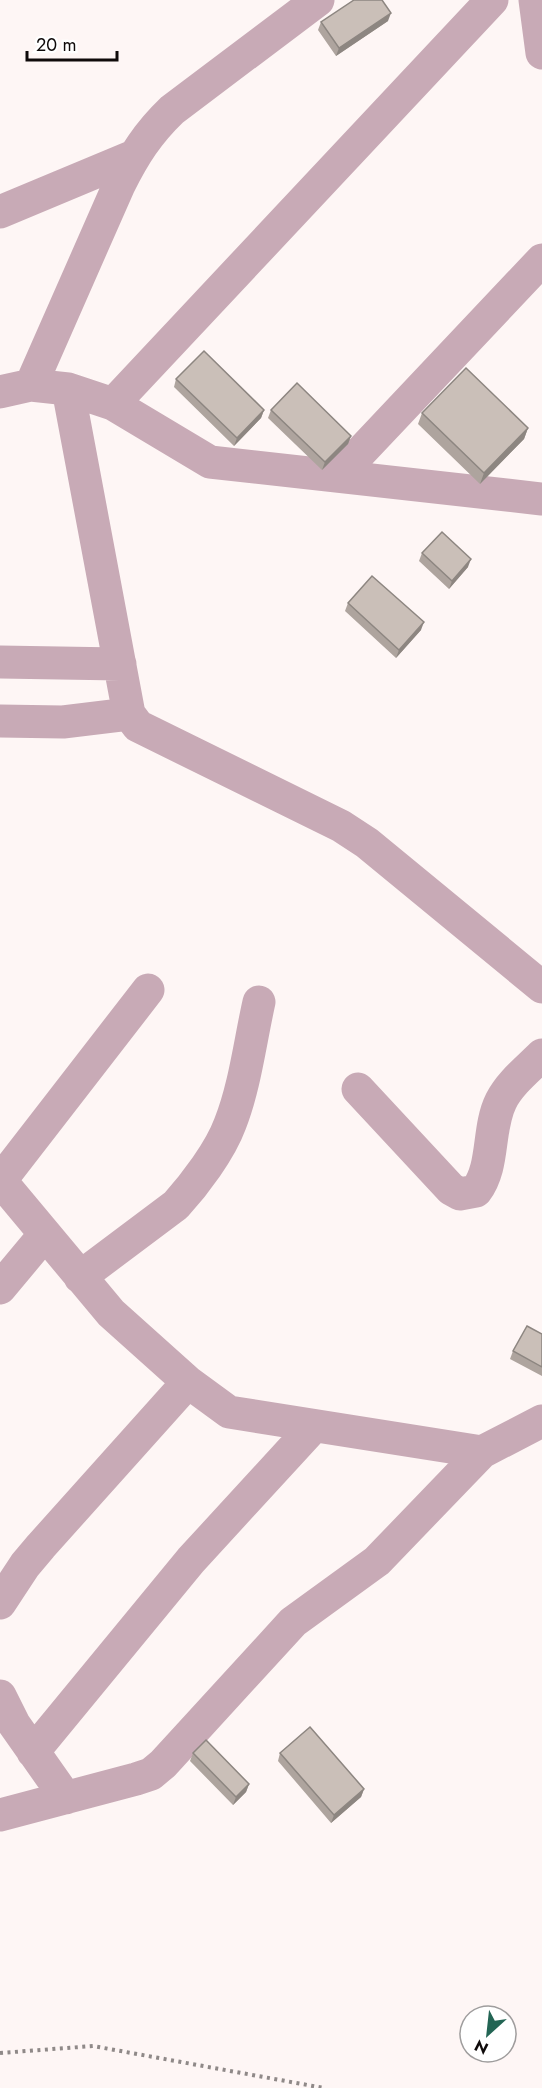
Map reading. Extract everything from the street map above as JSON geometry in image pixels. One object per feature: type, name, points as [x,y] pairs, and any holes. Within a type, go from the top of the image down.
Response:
[{"type":"street","points":[[318,0],[172,110],[152,129],[119,184],[15,388],[68,389],[113,404],[210,462],[542,499]]},
{"type":"street","points":[[113,404],[492,0]]},
{"type":"street","points":[[535,0],[542,53]]},
{"type":"street","points":[[0,212],[134,156]]},
{"type":"street","points":[[339,476],[542,260]]},
{"type":"street","points":[[68,389],[129,714],[138,726],[341,826],[367,843],[542,987]]},
{"type":"street","points":[[0,662],[120,664]]},
{"type":"street","points":[[0,721],[63,722],[129,714]]},
{"type":"street","points":[[148,990],[0,1180],[111,1313],[188,1382],[229,1412],[482,1452]]},
{"type":"street","points":[[80,1277],[176,1205],[221,1144],[235,1110],[259,1002]]},
{"type":"street","points":[[358,1089],[442,1181],[460,1194],[476,1191],[483,1182],[496,1113],[501,1100],[512,1085],[542,1055]]},
{"type":"street","points":[[0,1288],[45,1234]]},
{"type":"street","points":[[0,1603],[25,1565],[41,1546],[188,1382]]},
{"type":"street","points":[[0,1815],[151,1774],[163,1764],[293,1622],[377,1561],[482,1452],[542,1421]]},
{"type":"street","points":[[33,1752],[191,1560],[314,1426]]},
{"type":"street","points":[[0,1696],[14,1724],[66,1798]]},
{"type":"path","points":[[0,2053],[93,2046],[324,2088]]},
{"type":"building","points":[[354,0],[382,0],[391,13],[339,48],[321,22]]},
{"type":"building","points":[[204,351],[264,410],[237,438],[176,379]]},
{"type":"building","points":[[466,368],[528,428],[484,473],[422,413]]},
{"type":"building","points":[[297,383],[351,436],[325,462],[271,410]]},
{"type":"building","points":[[442,532],[471,559],[452,581],[422,553]]},
{"type":"building","points":[[372,576],[424,622],[399,650],[348,603]]},
{"type":"building","points":[[527,1326],[542,1334],[542,1367],[513,1351]]},
{"type":"building","points":[[310,1727],[364,1789],[334,1815],[280,1753]]},
{"type":"building","points":[[206,1740],[249,1784],[236,1797],[193,1753]]}]
